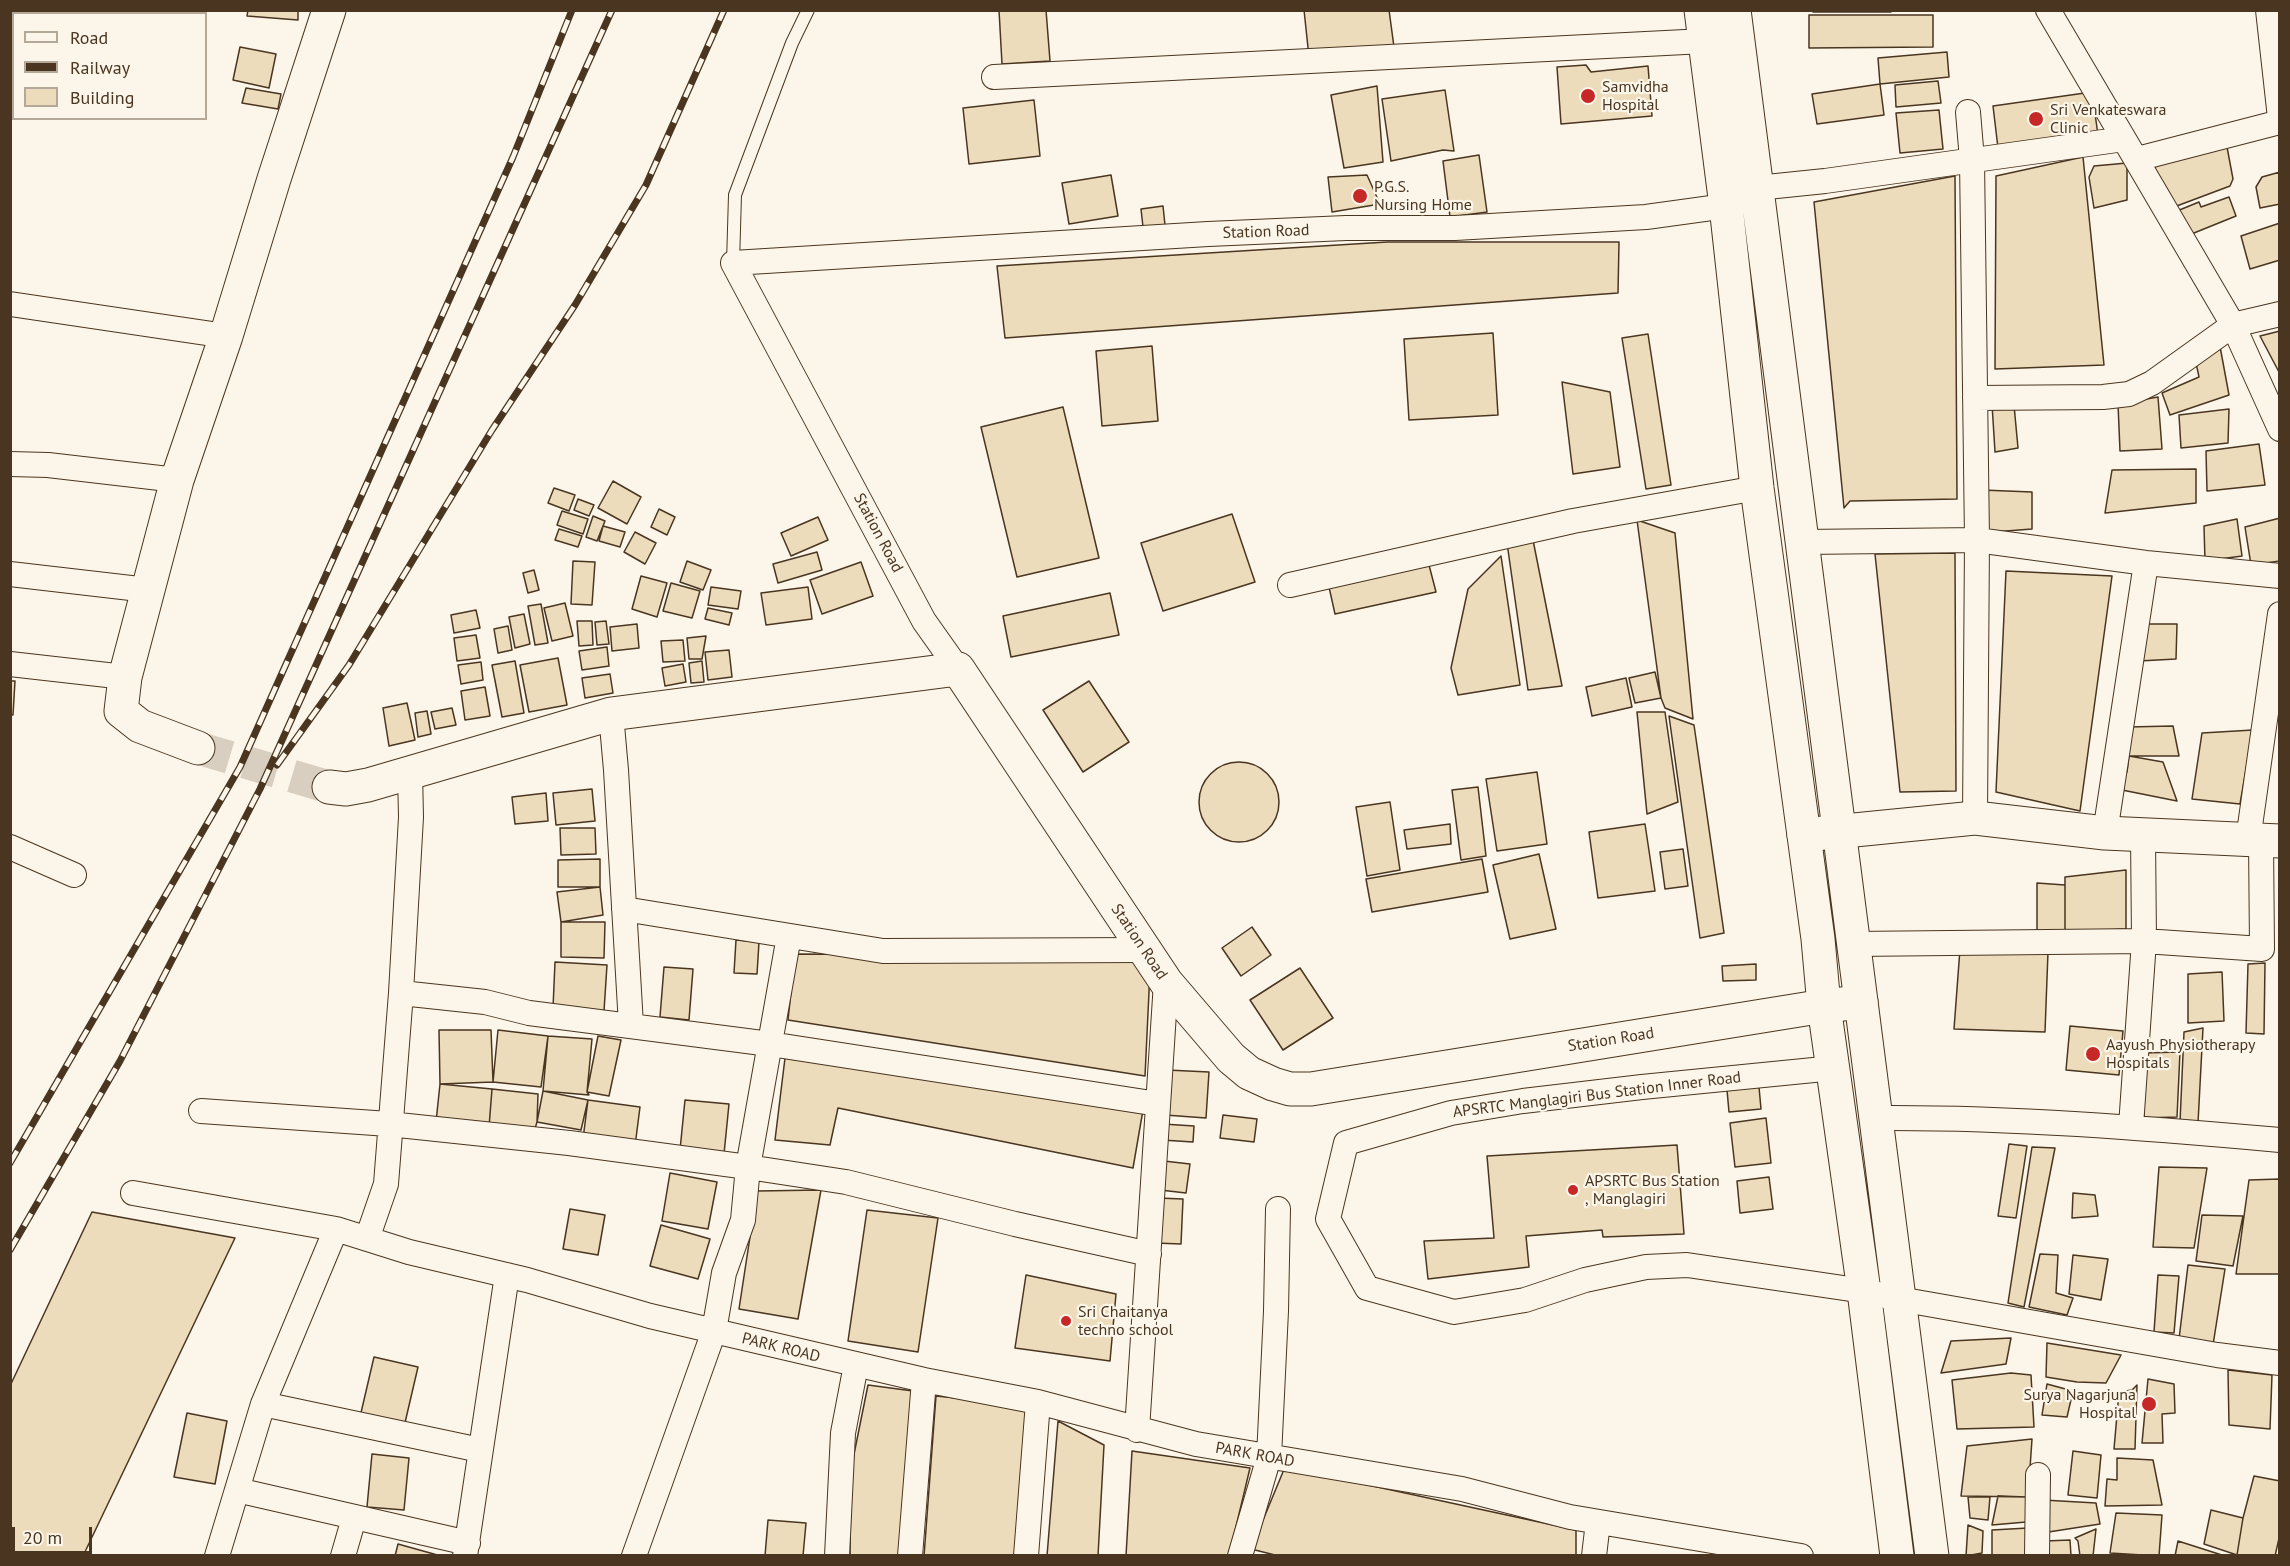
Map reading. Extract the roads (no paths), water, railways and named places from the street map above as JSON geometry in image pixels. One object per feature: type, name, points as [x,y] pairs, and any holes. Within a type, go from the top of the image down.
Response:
[{"type":"main road","points":[[198,748],[140,726],[121,711],[125,677],[177,480],[226,336],[277,168],[329,10]]},
{"type":"main road","points":[[1734,10],[1932,1556]]},
{"type":"main road","points":[[1703,26],[1726,206],[1757,488],[1897,1556]]},
{"type":"main road","points":[[329,787],[346,789],[368,785],[611,714],[958,669]]},
{"type":"main road","name":"Station Road","points":[[958,669],[1166,982],[1231,1058],[1249,1073],[1273,1084],[1290,1089],[1311,1089],[1824,1006],[1861,1002]]},
{"type":"main road","points":[[1804,835],[1976,818],[2105,833],[2263,840]]},
{"type":"street","points":[[2048,10],[2233,325],[2280,429]]},
{"type":"street","points":[[2137,159],[2280,120],[2268,10]]},
{"type":"street","points":[[993,77],[1703,26]]},
{"type":"street","points":[[1968,112],[1972,160],[1977,540],[1976,818]]},
{"type":"street","points":[[1757,188],[2124,139]]},
{"type":"street","name":"Station Road","points":[[958,669],[924,621],[734,262],[1208,234],[1346,228],[1455,228],[1646,217],[1726,206]]},
{"type":"street","points":[[10,304],[226,336]]},
{"type":"street","points":[[1975,398],[2103,397],[2129,394],[2152,383],[2233,325],[2280,314]]},
{"type":"street","points":[[10,464],[48,465],[177,480]]},
{"type":"street","points":[[1290,585],[1574,521],[1757,488]]},
{"type":"street","points":[[1803,542],[1977,540],[2146,563],[2280,576]]},
{"type":"street","points":[[2105,833],[2146,563]]},
{"type":"street","points":[[10,574],[148,590]]},
{"type":"street","points":[[1853,944],[2144,941],[2262,948],[2263,840],[2280,614]]},
{"type":"street","points":[[10,664],[125,677]]},
{"type":"street","points":[[611,714],[631,1025]]},
{"type":"street","points":[[367,1239],[386,1184],[401,993],[411,817],[410,772]]},
{"type":"street","points":[[2131,1126],[2144,941],[2143,835]]},
{"type":"street","points":[[10,847],[74,875]]},
{"type":"street","points":[[624,909],[884,951],[1144,950]]},
{"type":"street","points":[[634,1556],[714,1331],[724,1273],[743,1220],[748,1167],[789,936]]},
{"type":"street","points":[[1137,1430],[1166,982]]},
{"type":"street","points":[[401,993],[485,1002],[529,1013],[770,1044],[1158,1104]]},
{"type":"street","name":"APSRTC Manglagiri Bus Station Inner Road","points":[[1834,1068],[1642,1086],[1523,1101],[1451,1113],[1346,1143],[1328,1219],[1367,1288],[1454,1312],[1526,1300],[1584,1280],[1646,1267],[1687,1265],[1864,1291]]},
{"type":"street","points":[[201,1111],[389,1124],[569,1143],[748,1167],[846,1182],[1014,1224],[1149,1254]]},
{"type":"street","points":[[1875,1118],[1964,1118],[2131,1126],[2280,1140]]},
{"type":"street","name":"PARK ROAD","points":[[132,1193],[336,1229],[409,1252],[507,1275],[650,1316],[856,1365],[1038,1402],[1196,1444],[1462,1490],[1570,1517],[1717,1549],[1801,1556]]},
{"type":"street","points":[[1241,1555],[1269,1456],[1278,1209]]},
{"type":"street","points":[[217,1556],[263,1404],[336,1229]]},
{"type":"street","points":[[237,1490],[354,1518],[466,1549],[507,1275]]},
{"type":"street","points":[[1864,1291],[2217,1355],[2280,1362]]},
{"type":"street","points":[[837,1556],[843,1432],[856,1365]]},
{"type":"street","points":[[910,1556],[924,1380]]},
{"type":"street","points":[[1026,1556],[1038,1402]]},
{"type":"street","points":[[263,1404],[480,1450]]},
{"type":"street","points":[[2037,1556],[2038,1475]]},
{"type":"street","points":[[343,1556],[354,1518]]},
{"type":"street","points":[[1594,1556],[1598,1522]]},
{"type":"lane","name":"Station Road","points":[[734,262],[735,195],[792,43],[808,10]]},
{"type":"tunnel","points":[[198,748],[329,787]]},
{"type":"railway","points":[[10,1163],[240,767],[513,157],[572,10]]},
{"type":"railway","points":[[10,1250],[120,1061],[260,789],[612,10]]},
{"type":"railway","points":[[277,765],[349,665],[492,430],[575,305],[646,185],[724,10]]},
{"type":"place","name":"Samvidha Hospital","points":[[1588,96]]},
{"type":"place","name":"Sri Venkateswara Clinic","points":[[2036,119]]},
{"type":"place","name":"P.G.S. Nursing Home","points":[[1360,196]]},
{"type":"place","name":"Aayush Physiotherapy Hospitals","points":[[2093,1054]]},
{"type":"place","name":"APSRTC Bus Station , Manglagiri","points":[[1573,1190]]},
{"type":"place","name":"Sri Chaitanya techno school","points":[[1066,1321]]},
{"type":"place","name":"Surya Nagarjuna Hospital","points":[[2149,1404]]}]
